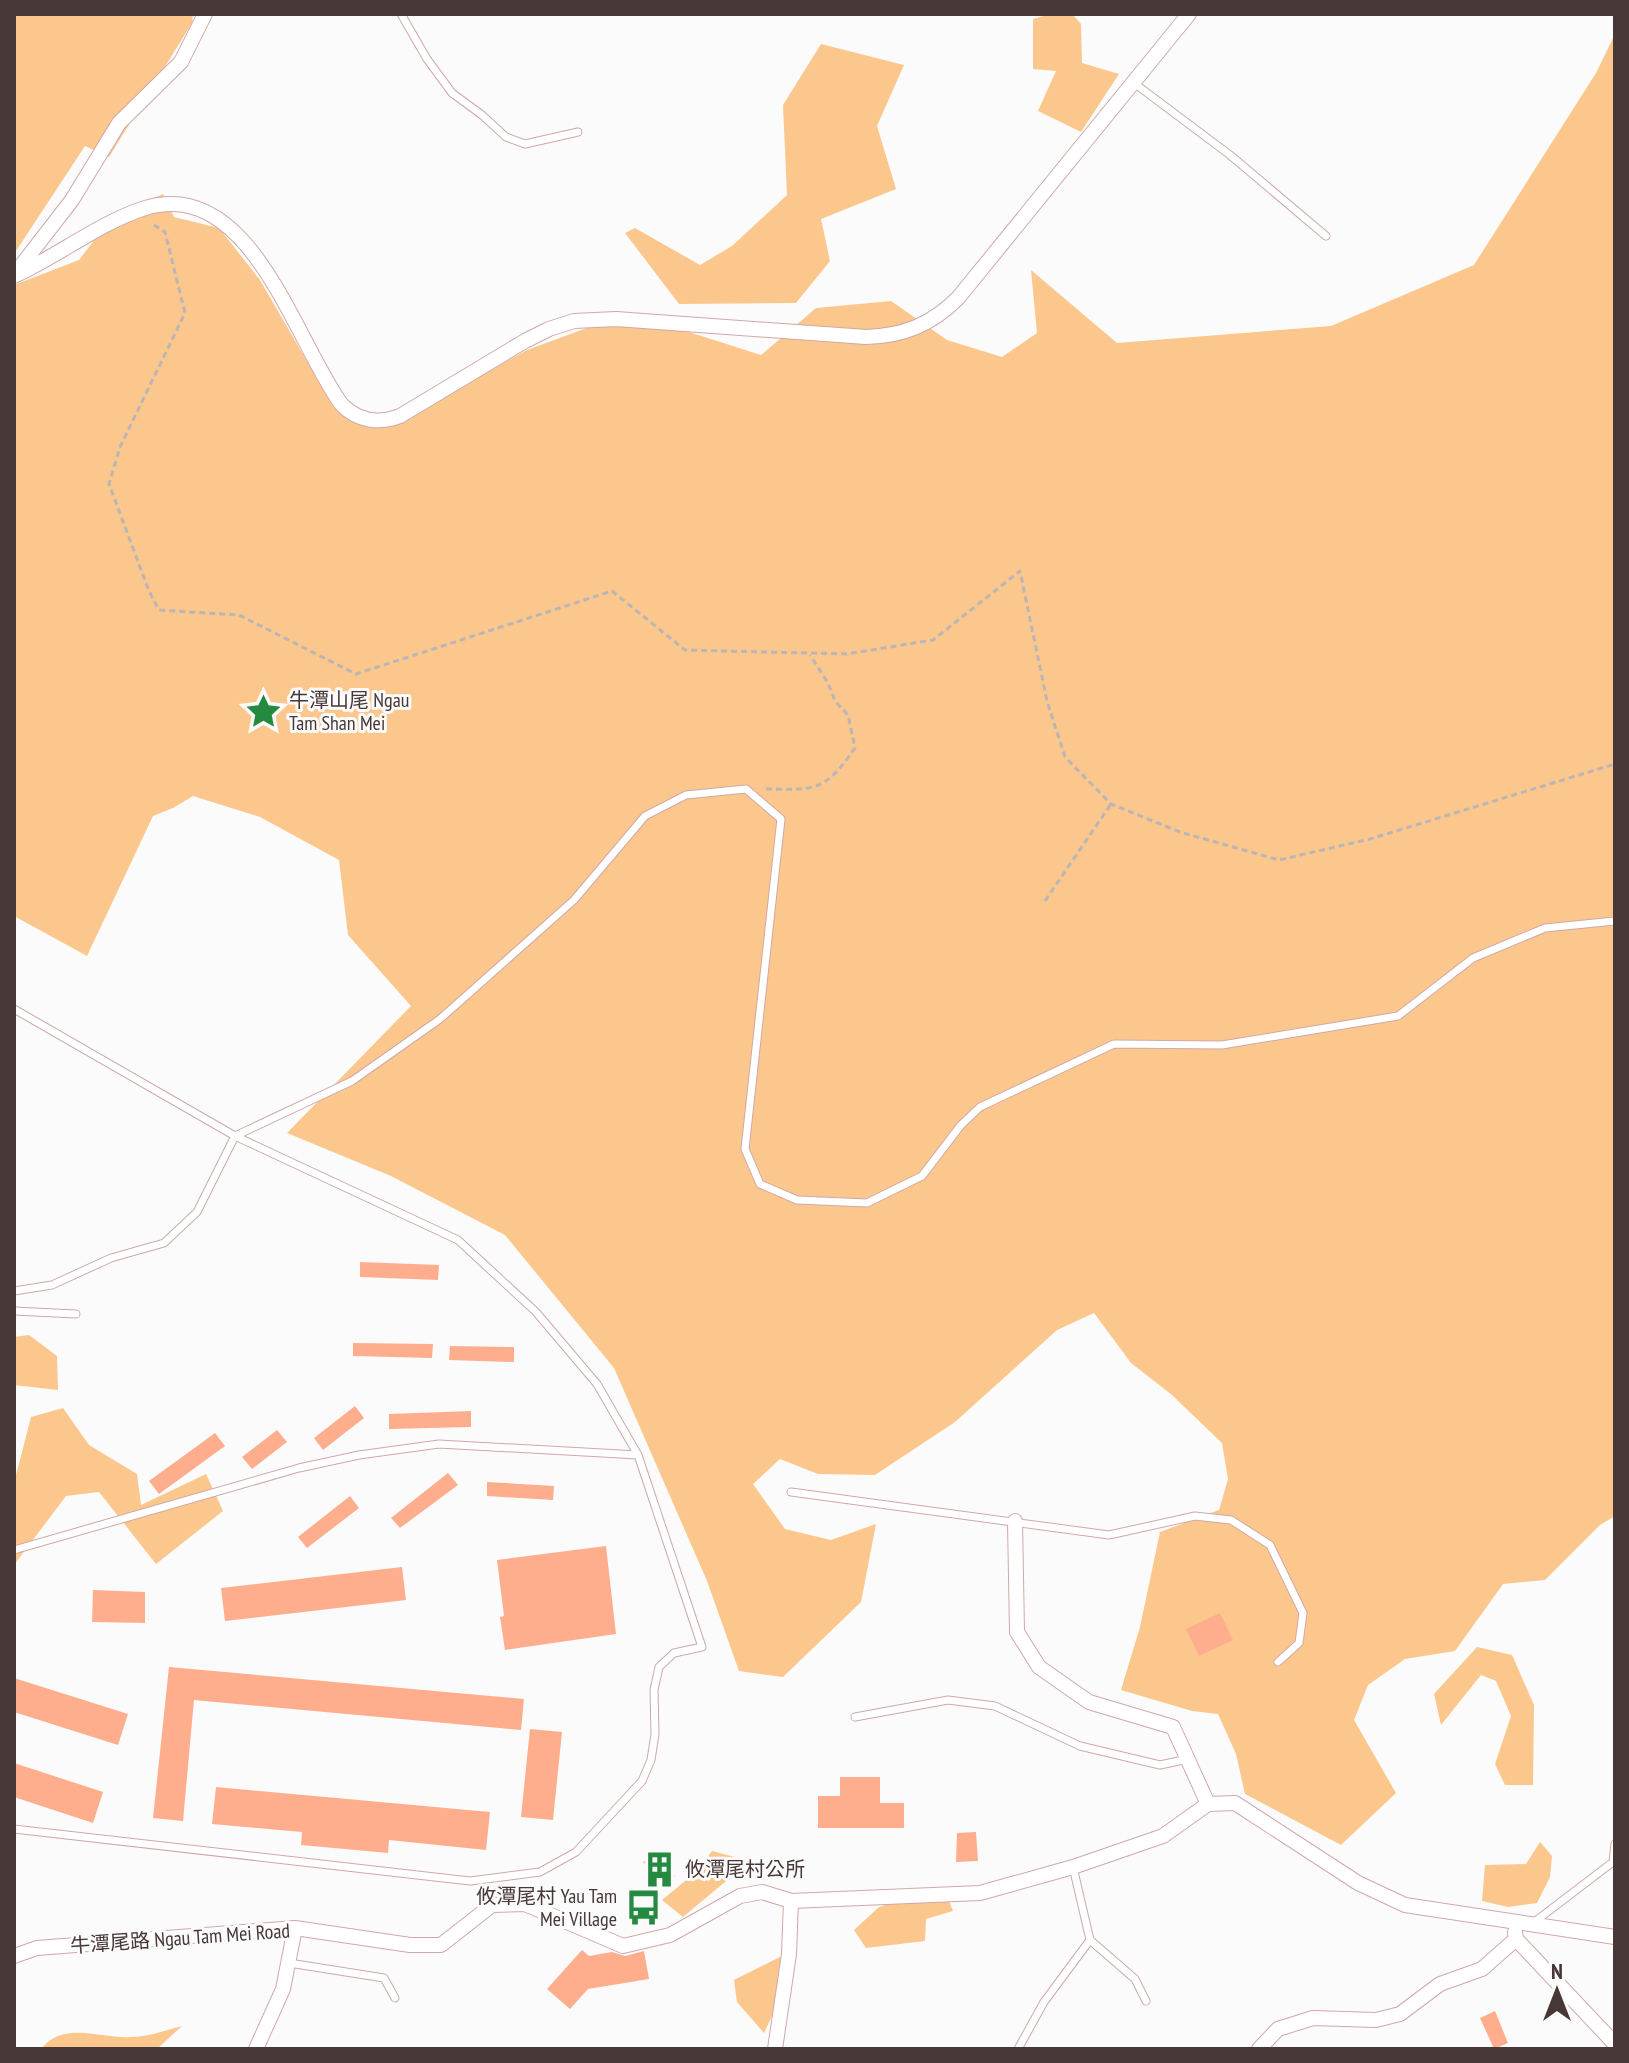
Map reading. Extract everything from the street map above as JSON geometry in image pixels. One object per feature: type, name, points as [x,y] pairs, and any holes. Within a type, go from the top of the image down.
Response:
[{"type":"street","points":[[205,14],[181,62],[119,123],[72,200],[29,252],[14,276],[142,209],[172,203],[200,210],[218,220],[252,252],[275,285],[337,398],[354,415],[369,420],[400,416],[538,334],[586,319],[866,337],[912,330],[941,314],[958,298],[1189,14]]},
{"type":"street","points":[[1015,1521],[1017,1632],[1039,1667],[1089,1702],[1173,1727],[1208,1804],[1235,1803],[1358,1883],[1405,1905],[1615,1937]]},
{"type":"street","name":"牛潭尾路 Ngau Tam Mei Road","points":[[14,1956],[37,1948],[295,1928],[410,1945],[441,1945],[492,1905],[525,1904],[623,1946],[670,1935],[740,1896],[762,1892],[791,1901],[980,1893],[1073,1867],[1163,1836],[1208,1804]]},
{"type":"street","points":[[775,2049],[789,1954],[791,1901]]},
{"type":"street","points":[[1512,1919],[1516,1939],[1615,2044]]},
{"type":"street","points":[[256,2049],[283,1989],[295,1928]]},
{"type":"street","points":[[1259,2049],[1278,2029],[1313,2018],[1376,2020],[1400,2014],[1440,1984],[1482,1969],[1516,1939]]},
{"type":"lane","points":[[401,14],[427,59],[452,93],[506,137],[525,144],[578,132]]},
{"type":"lane","points":[[1134,83],[1230,155],[1326,236]]},
{"type":"lane","points":[[14,1291],[52,1285],[111,1258],[164,1243],[197,1212],[235,1136],[352,1081],[440,1019],[574,900],[645,816],[686,795],[746,789],[781,819],[745,1149],[760,1184],[797,1200],[867,1203],[894,1190],[922,1176],[961,1125],[980,1107],[1114,1044],[1222,1045],[1398,1016],[1473,958],[1545,928],[1615,921]]},
{"type":"lane","points":[[14,1009],[235,1136],[458,1240],[536,1312],[597,1384],[638,1455],[702,1647],[674,1653],[659,1667],[654,1690],[655,1734],[651,1760],[642,1781],[576,1852],[540,1872],[470,1881],[14,1829]]},
{"type":"lane","points":[[14,1311],[76,1314]]},
{"type":"lane","points":[[14,1550],[299,1468],[359,1455],[439,1444],[638,1455]]},
{"type":"lane","points":[[791,1492],[1109,1535],[1195,1516],[1231,1520],[1270,1545],[1303,1613],[1299,1643],[1278,1662]]},
{"type":"lane","points":[[855,1717],[948,1700],[995,1706],[1080,1746],[1160,1765],[1188,1759]]},
{"type":"lane","points":[[1533,1923],[1614,1862],[1615,1844]]},
{"type":"lane","points":[[1073,1867],[1090,1940],[1135,1979],[1146,2001]]},
{"type":"lane","points":[[1018,2049],[1044,2002],[1090,1940]]},
{"type":"lane","points":[[289,1963],[384,1978],[395,1998]]},
{"type":"path","points":[[152,224],[165,232],[185,313],[120,447],[109,484],[159,610],[239,615],[356,674],[612,591],[685,650],[847,654],[933,640],[1020,571],[1047,701],[1065,757],[1111,804],[1180,832],[1279,860],[1370,839],[1615,764]]},
{"type":"path","points":[[746,789],[808,790],[837,775],[855,748],[848,715],[835,701],[828,683],[809,653]]},
{"type":"path","points":[[1045,901],[1111,804]]},
{"type":"shaded area","points":[[14,14],[193,14],[192,23],[109,157],[85,146],[14,254]]},
{"type":"shaded area","points":[[1051,14],[1072,14],[1081,24],[1082,63],[1119,74],[1081,132],[1038,111],[1056,71],[1033,69],[1033,19]]},
{"type":"shaded area","points":[[1615,34],[1615,1516],[1600,1525],[1545,1580],[1503,1584],[1455,1651],[1405,1659],[1368,1685],[1354,1720],[1396,1793],[1341,1845],[1245,1794],[1236,1754],[1218,1714],[1192,1711],[1121,1690],[1140,1627],[1160,1532],[1219,1510],[1228,1479],[1222,1443],[1172,1395],[1131,1363],[1094,1313],[1057,1330],[955,1422],[875,1475],[818,1474],[780,1459],[753,1484],[785,1529],[831,1540],[876,1524],[861,1602],[783,1677],[739,1671],[707,1581],[614,1368],[505,1235],[391,1176],[287,1133],[411,1006],[348,935],[339,860],[260,817],[193,796],[153,816],[87,956],[14,916],[14,285],[79,260],[113,216],[163,194],[174,217],[219,228],[260,280],[334,408],[396,422],[527,350],[595,325],[670,326],[761,355],[816,308],[891,301],[947,340],[1002,357],[1037,333],[1031,270],[1117,343],[1331,326],[1474,265],[1596,73]]},
{"type":"shaded area","points":[[821,44],[904,65],[877,126],[896,189],[821,219],[830,261],[796,303],[679,304],[625,233],[635,228],[700,265],[732,246],[787,195],[783,105]]},
{"type":"shaded area","points":[[29,1335],[57,1356],[58,1390],[14,1385],[14,1337]]},
{"type":"shaded area","points":[[63,1408],[89,1445],[137,1474],[141,1505],[206,1474],[223,1511],[156,1564],[99,1492],[66,1496],[14,1565],[14,1483],[31,1417]]},
{"type":"shaded area","points":[[1477,1647],[1512,1655],[1534,1705],[1533,1785],[1505,1785],[1495,1764],[1511,1716],[1496,1681],[1481,1675],[1441,1725],[1434,1694]]},
{"type":"shaded area","points":[[1540,1842],[1552,1856],[1550,1877],[1537,1903],[1508,1907],[1482,1901],[1485,1865],[1526,1864]]},
{"type":"shaded area","points":[[712,1851],[750,1861],[683,1917],[662,1900],[696,1872]]},
{"type":"shaded area","points":[[944,1888],[953,1911],[926,1919],[925,1941],[866,1948],[854,1930],[879,1907]]},
{"type":"shaded area","points":[[780,1957],[792,1973],[764,2033],[737,2002],[734,1980]]},
{"type":"shaded area","points":[[182,2026],[157,2049],[41,2049],[50,2040],[71,2033],[138,2037]]},
{"type":"building","points":[[360,1262],[439,1265],[438,1280],[360,1277]]},
{"type":"building","points":[[353,1343],[433,1344],[432,1358],[353,1356]]},
{"type":"building","points":[[450,1346],[514,1347],[514,1362],[449,1360]]},
{"type":"building","points":[[355,1406],[364,1418],[323,1450],[314,1438]]},
{"type":"building","points":[[471,1411],[471,1427],[389,1429],[389,1414]]},
{"type":"building","points":[[277,1430],[287,1442],[252,1469],[242,1457]]},
{"type":"building","points":[[215,1433],[225,1446],[159,1494],[149,1481]]},
{"type":"building","points":[[448,1473],[458,1485],[400,1528],[391,1518]]},
{"type":"building","points":[[487,1482],[554,1486],[553,1500],[487,1496]]},
{"type":"building","points":[[350,1496],[359,1508],[307,1548],[298,1537]]},
{"type":"building","points":[[606,1546],[616,1634],[505,1650],[497,1560]]},
{"type":"building","points":[[402,1567],[406,1600],[225,1621],[221,1588]]},
{"type":"building","points":[[93,1590],[145,1592],[145,1623],[92,1622]]},
{"type":"building","points":[[1220,1613],[1233,1640],[1199,1656],[1186,1629]]},
{"type":"building","points":[[169,1667],[524,1699],[521,1730],[194,1700],[183,1821],[153,1818]]},
{"type":"building","points":[[14,1678],[128,1714],[118,1745],[14,1712]]},
{"type":"building","points":[[530,1729],[562,1732],[553,1820],[521,1817]]},
{"type":"building","points":[[14,1763],[103,1792],[93,1823],[14,1797]]},
{"type":"building","points":[[840,1777],[880,1777],[880,1803],[904,1803],[904,1828],[818,1828],[818,1796],[840,1796]]},
{"type":"building","points":[[216,1787],[490,1812],[486,1850],[389,1840],[388,1853],[301,1845],[302,1832],[212,1824]]},
{"type":"building","points":[[976,1832],[978,1861],[956,1862],[957,1833]]},
{"type":"building","name":"攸潭尾村公所","points":[[659,1852],[675,1876],[659,1886],[643,1862]]},
{"type":"building","points":[[582,1950],[589,1956],[612,1952],[625,1956],[644,1951],[649,1979],[588,1989],[570,2009],[547,1989]]},
{"type":"building","points":[[1495,2011],[1508,2043],[1494,2049],[1480,2018]]},
{"type":"place","name":"牛潭山尾 Ngau Tam Shan Mei","points":[[263,711]]},
{"type":"place","name":"攸潭尾村公所","points":[[659,1869]]},
{"type":"place","name":"攸潭尾村 Yau Tam Mei Village","points":[[643,1907]]}]
